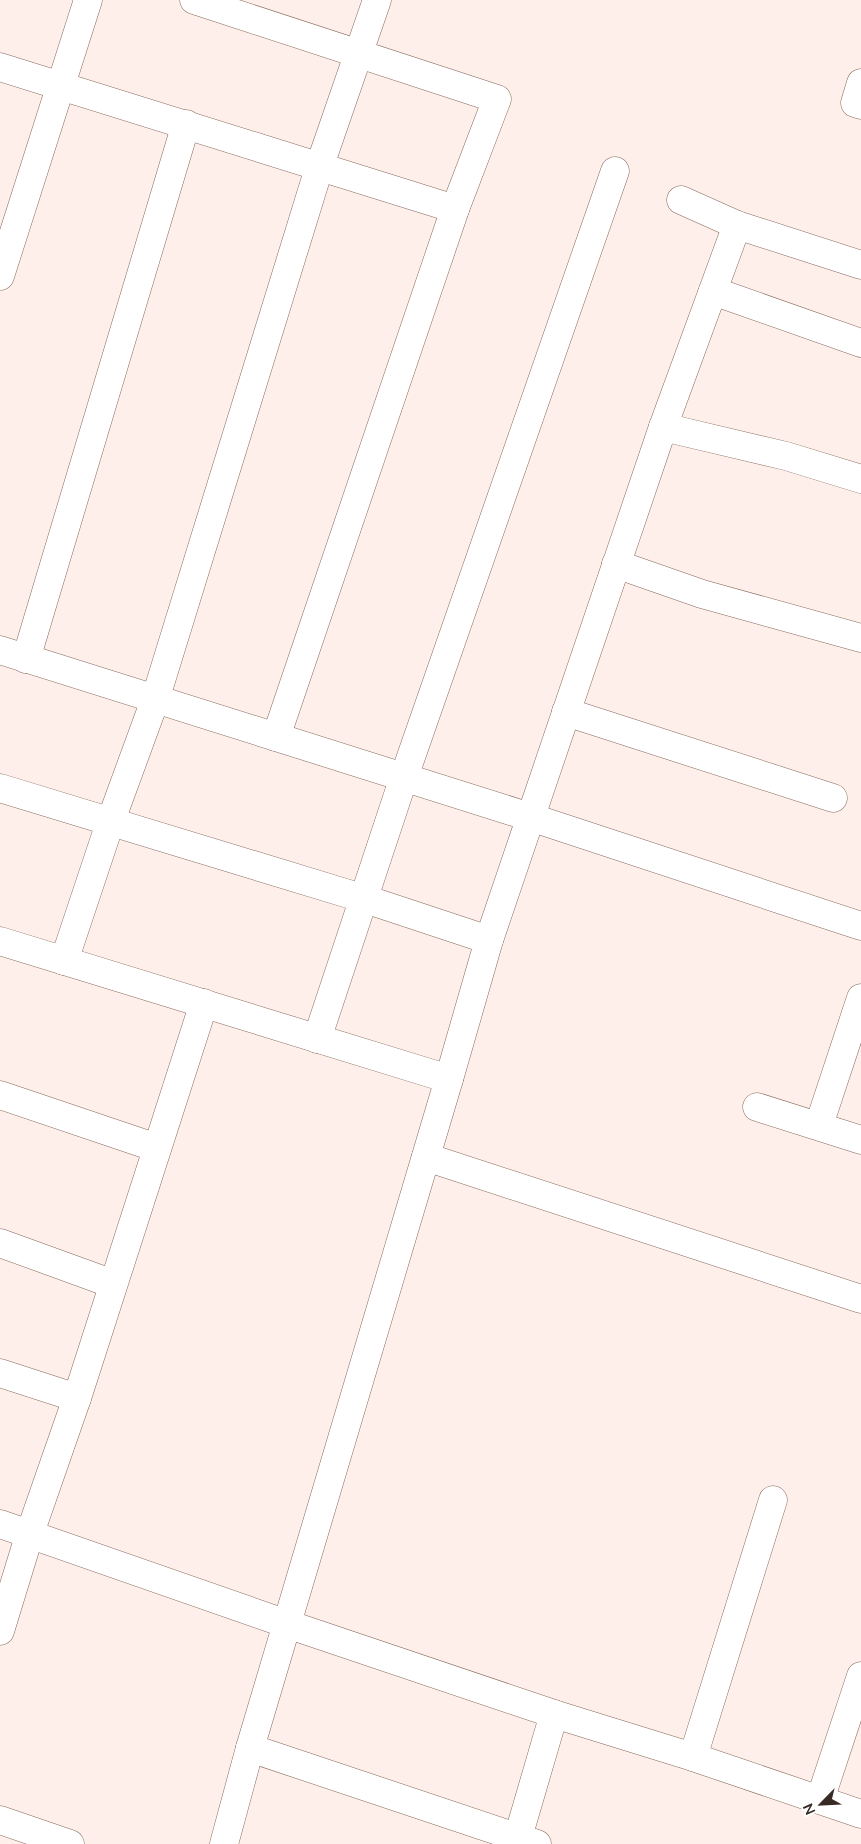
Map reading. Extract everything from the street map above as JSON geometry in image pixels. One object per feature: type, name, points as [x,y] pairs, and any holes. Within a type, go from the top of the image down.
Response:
[{"type":"street","points":[[0,276],[88,0]]},
{"type":"street","points":[[194,0],[497,99],[455,209],[276,737]]},
{"type":"street","points":[[64,961],[154,700],[320,166],[377,0]]},
{"type":"street","points":[[0,67],[455,209]]},
{"type":"street","points":[[861,83],[855,103],[861,105]]},
{"type":"street","points":[[26,659],[186,124]]},
{"type":"street","points":[[317,1039],[404,778],[615,171]]},
{"type":"street","points":[[681,200],[737,225],[861,265]]},
{"type":"street","points":[[224,1844],[250,1748],[450,1079],[489,940],[663,427],[737,225]]},
{"type":"street","points":[[713,291],[861,343]]},
{"type":"street","points":[[663,427],[786,456],[861,479]]},
{"type":"street","points":[[616,564],[702,594],[861,638]]},
{"type":"street","points":[[0,650],[530,817],[861,926]]},
{"type":"street","points":[[566,712],[833,798]]},
{"type":"street","points":[[0,788],[365,899],[489,940]]},
{"type":"street","points":[[0,941],[450,1079]]},
{"type":"street","points":[[820,1125],[861,998]]},
{"type":"street","points":[[0,1631],[30,1533],[78,1398],[204,1003]]},
{"type":"street","points":[[0,1095],[157,1148]]},
{"type":"street","points":[[757,1107],[820,1125],[861,1140]]},
{"type":"street","points":[[426,1157],[861,1299]]},
{"type":"street","points":[[0,1243],[113,1284]]},
{"type":"street","points":[[0,1373],[78,1398]]},
{"type":"street","points":[[693,1757],[773,1500]]},
{"type":"street","points":[[0,1524],[554,1714],[693,1757],[861,1814]]},
{"type":"street","points":[[820,1800],[861,1676]]},
{"type":"street","points":[[250,1748],[524,1842],[554,1714]]},
{"type":"street","points":[[0,1820],[70,1844]]}]
